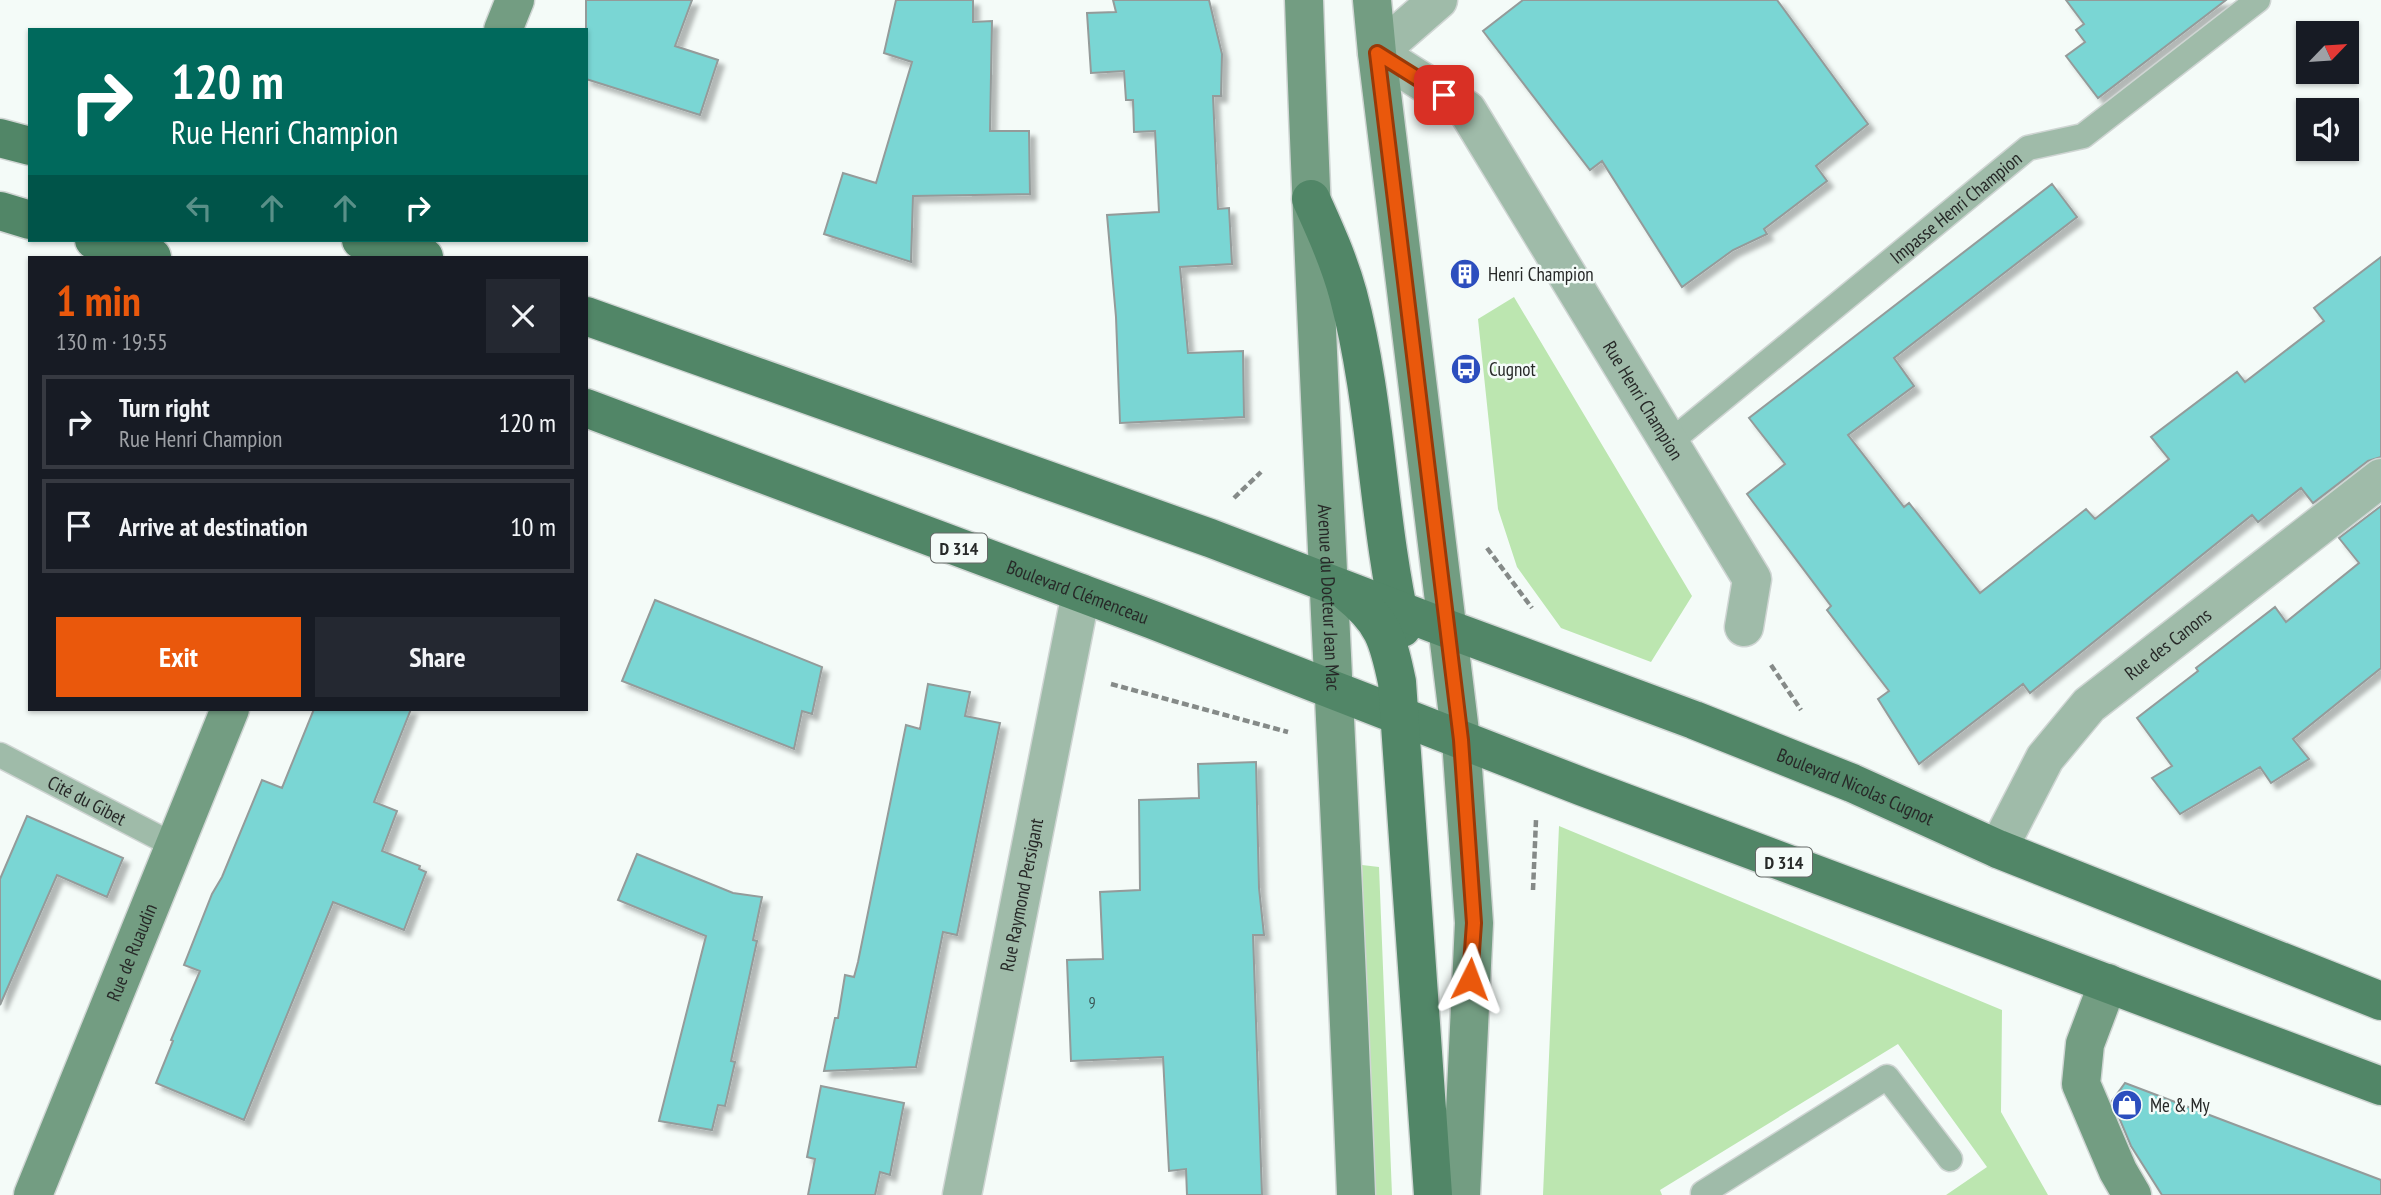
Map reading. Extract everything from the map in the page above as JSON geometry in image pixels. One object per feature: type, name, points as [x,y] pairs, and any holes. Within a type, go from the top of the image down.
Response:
[{"type":"main road","points":[[504,28],[515,0]]},
{"type":"main road","name":"Avenue du Docteur Jean Mac","points":[[1304,0],[1327,581],[1344,883],[1356,1195]]},
{"type":"main road","points":[[1372,0],[1448,629],[1474,923],[1461,1195]]},
{"type":"main road","points":[[0,138],[28,145]]},
{"type":"main road","points":[[1311,199],[1337,257],[1351,308],[1371,421],[1396,608],[1432,713],[1456,738]]},
{"type":"main road","points":[[0,211],[28,219]]},
{"type":"main road","points":[[101,242],[149,256]]},
{"type":"main road","points":[[373,242],[419,250]]},
{"type":"main road","points":[[588,317],[1327,581],[1349,593],[1373,615],[1386,637],[1397,682],[1433,1195]]},
{"type":"main road","name":"Boulevard Clémenceau","points":[[588,409],[1332,689]]},
{"type":"main road","name":"Boulevard Nicolas Cugnot","points":[[1327,581],[1781,754],[1998,849],[2381,1001]]},
{"type":"main road","name":"D 314","points":[[1332,689],[1400,716]]},
{"type":"main road","name":"Rue de Ruaudin","points":[[33,1195],[229,711]]},
{"type":"main road","points":[[1400,716],[1456,738]]},
{"type":"main road","name":"D 314","points":[[1456,738],[2381,1086]]},
{"type":"main road","points":[[2108,983],[2085,1044],[2081,1084],[2118,1171],[2132,1195]]},
{"type":"street","points":[[1377,53],[1438,0]]},
{"type":"street","name":"Rue Henri Champion","points":[[1377,53],[1467,110],[1752,579],[1744,627]]},
{"type":"street","name":"Rue des Canons","points":[[1998,849],[2046,758],[2089,705],[2381,478]]},
{"type":"street","name":"Rue Raymond Persigant","points":[[962,1195],[1081,593]]},
{"type":"lane","name":"Impasse Henri Champion","points":[[1668,443],[2028,148],[2083,136],[2258,0]]},
{"type":"lane","name":"Cité du Gibet","points":[[0,755],[175,846]]},
{"type":"lane","points":[[1704,1195],[1703,1193],[1887,1077],[1950,1159]]},
{"type":"path","points":[[1226,506],[1261,472]]},
{"type":"path","points":[[1482,541],[1537,615]]},
{"type":"path","points":[[1744,627],[1806,716]]},
{"type":"path","points":[[1066,671],[1296,735]]},
{"type":"path","points":[[1533,890],[1536,814]]},
{"type":"green space","points":[[1514,297],[1692,596],[1651,662],[1561,628],[1517,567],[1498,509],[1478,319]]},
{"type":"green space","points":[[1559,826],[2002,1010],[2001,1112],[2048,1195],[1946,1195],[1987,1167],[1898,1044],[1660,1190],[1662,1195],[1543,1195]]},
{"type":"green space","points":[[1362,865],[1379,867],[1392,1195],[1374,1195]]},
{"type":"building","points":[[586,0],[692,0],[675,46],[718,60],[700,115],[588,80]]},
{"type":"building","points":[[896,0],[973,0],[973,22],[992,21],[990,131],[1029,131],[1030,194],[913,196],[911,262],[824,234],[843,173],[876,183],[912,62],[884,53]]},
{"type":"building","points":[[1113,0],[1209,0],[1222,54],[1221,96],[1213,96],[1218,209],[1229,208],[1232,264],[1180,267],[1188,353],[1243,351],[1244,417],[1120,423],[1116,317],[1107,215],[1159,212],[1155,131],[1134,132],[1133,100],[1126,100],[1124,71],[1091,73],[1087,13],[1116,12]]},
{"type":"building","points":[[1523,0],[1777,0],[1868,124],[1816,166],[1827,181],[1764,229],[1767,234],[1733,250],[1682,287],[1602,161],[1590,170],[1483,31]]},
{"type":"building","points":[[2066,0],[2226,0],[2098,98],[2066,56],[2085,42],[2076,30],[2084,24]]},
{"type":"building","points":[[2052,184],[2077,217],[1894,358],[1914,386],[1848,435],[1904,507],[1909,503],[1980,593],[2086,509],[2095,519],[2169,459],[2151,437],[2237,372],[2245,382],[2324,321],[2314,308],[2381,257],[2381,457],[2368,461],[2313,503],[2301,488],[2258,522],[2252,515],[2030,693],[2023,684],[1919,764],[1878,699],[1889,691],[1827,610],[1831,606],[1747,494],[1785,464],[1749,418]]},
{"type":"building","points":[[2381,506],[2381,668],[2293,739],[2309,759],[2271,783],[2260,767],[2180,814],[2152,778],[2172,766],[2137,718],[2275,607],[2286,622],[2359,563],[2339,538]]},
{"type":"building","points":[[655,600],[822,667],[812,714],[802,711],[794,749],[622,681]]},
{"type":"building","points":[[928,684],[970,692],[965,716],[1000,723],[957,935],[943,932],[916,1067],[824,1071],[835,1018],[838,1018],[845,975],[854,977],[858,962],[906,725],[920,729]]},
{"type":"building","points":[[313,711],[410,711],[374,802],[397,811],[382,851],[420,866],[419,869],[426,872],[404,930],[333,902],[244,1120],[156,1083],[200,971],[184,965],[212,894],[222,877],[262,780],[282,788]]},
{"type":"building","points":[[1256,762],[1259,888],[1264,935],[1253,935],[1262,1195],[1187,1195],[1186,1169],[1169,1171],[1163,1057],[1071,1061],[1067,960],[1103,959],[1100,892],[1140,890],[1139,800],[1199,798],[1198,764]]},
{"type":"building","points":[[27,816],[123,858],[107,897],[57,875],[0,1005],[0,879]]},
{"type":"building","points":[[637,854],[733,893],[762,897],[753,940],[757,941],[731,1061],[735,1062],[725,1106],[718,1105],[712,1130],[659,1121],[706,936],[618,900]]},
{"type":"building","points":[[2125,1083],[2381,1180],[2381,1195],[2162,1195],[2131,1146],[2112,1101]]},
{"type":"building","points":[[821,1086],[904,1103],[890,1175],[880,1172],[875,1195],[808,1195],[815,1159],[807,1157]]},
{"type":"place","name":"Henri Champion","points":[[1465,274]]},
{"type":"place","name":"Cugnot","points":[[1466,369]]},
{"type":"place","name":"Me & My","points":[[2127,1105]]},
{"type":"route","points":[[1444,95],[1377,53],[1461,740],[1474,923],[1470,979]]}]
